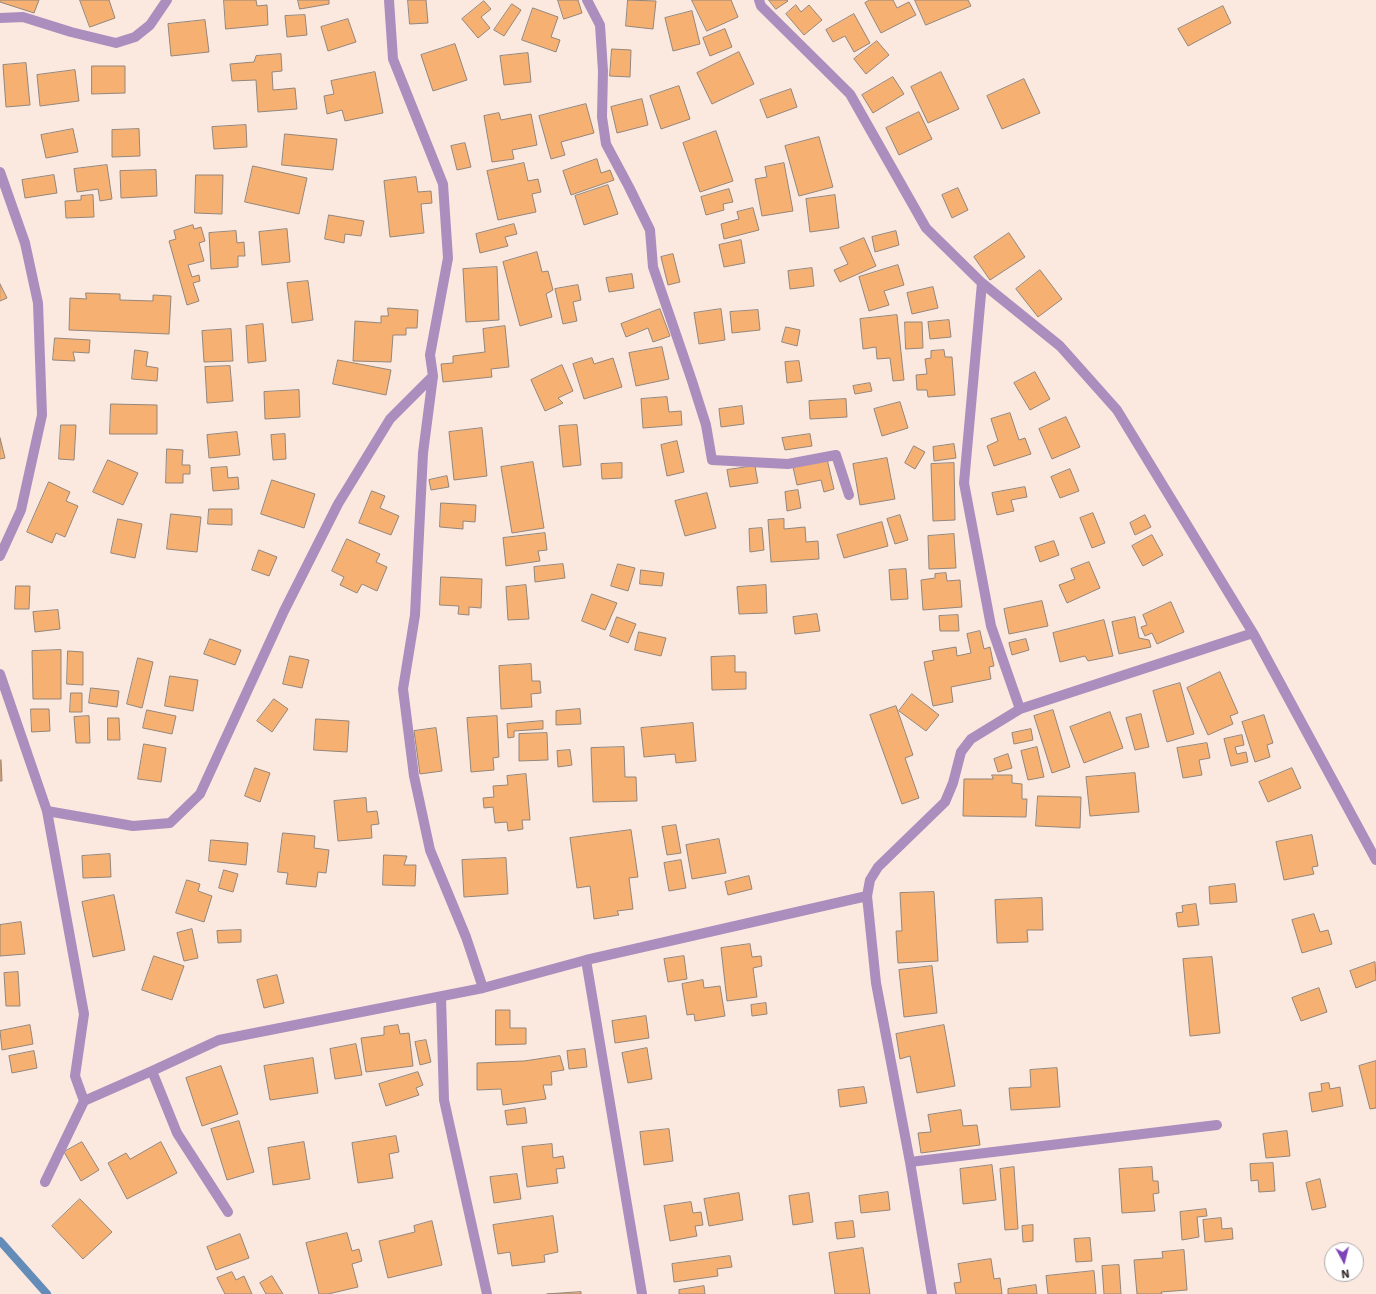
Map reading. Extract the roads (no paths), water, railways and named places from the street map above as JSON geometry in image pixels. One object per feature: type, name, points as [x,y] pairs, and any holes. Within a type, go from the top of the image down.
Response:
[{"type":"street","points":[[0,18],[23,17],[71,32],[116,43],[135,38],[150,25],[167,0]]},
{"type":"street","points":[[389,0],[393,59],[443,184],[448,258],[430,355],[434,376],[423,453],[415,615],[403,689],[414,776],[430,850],[466,937],[483,988]]},
{"type":"street","points":[[587,0],[600,25],[603,71],[602,117],[606,144],[650,230],[653,267],[706,425],[712,460],[788,464],[836,455],[849,495]]},
{"type":"street","points":[[759,0],[761,6],[850,94],[926,228],[982,283],[1060,346],[1117,410],[1253,633],[1376,860]]},
{"type":"street","points":[[0,172],[25,243],[38,303],[42,415],[32,466],[21,510],[0,556]]},
{"type":"street","points":[[982,283],[964,483],[991,626],[1020,709]]},
{"type":"street","points":[[47,811],[133,826],[170,823],[200,794],[284,612],[338,504],[390,419],[434,376]]},
{"type":"street","points":[[932,1294],[910,1162],[876,983],[867,896],[870,880],[878,867],[945,802],[953,783],[961,752],[971,739],[1020,709],[1253,633]]},
{"type":"street","points":[[0,674],[47,811],[84,1014],[75,1076],[84,1101]]},
{"type":"street","points":[[45,1182],[84,1101],[219,1040],[483,988],[586,960],[867,896]]},
{"type":"street","points":[[586,960],[642,1294]]},
{"type":"street","points":[[441,997],[444,1100],[487,1294]]},
{"type":"street","points":[[152,1071],[177,1133],[228,1212]]},
{"type":"street","points":[[910,1162],[1217,1125]]},
{"type":"waterway","points":[[0,1241],[47,1294]]}]
